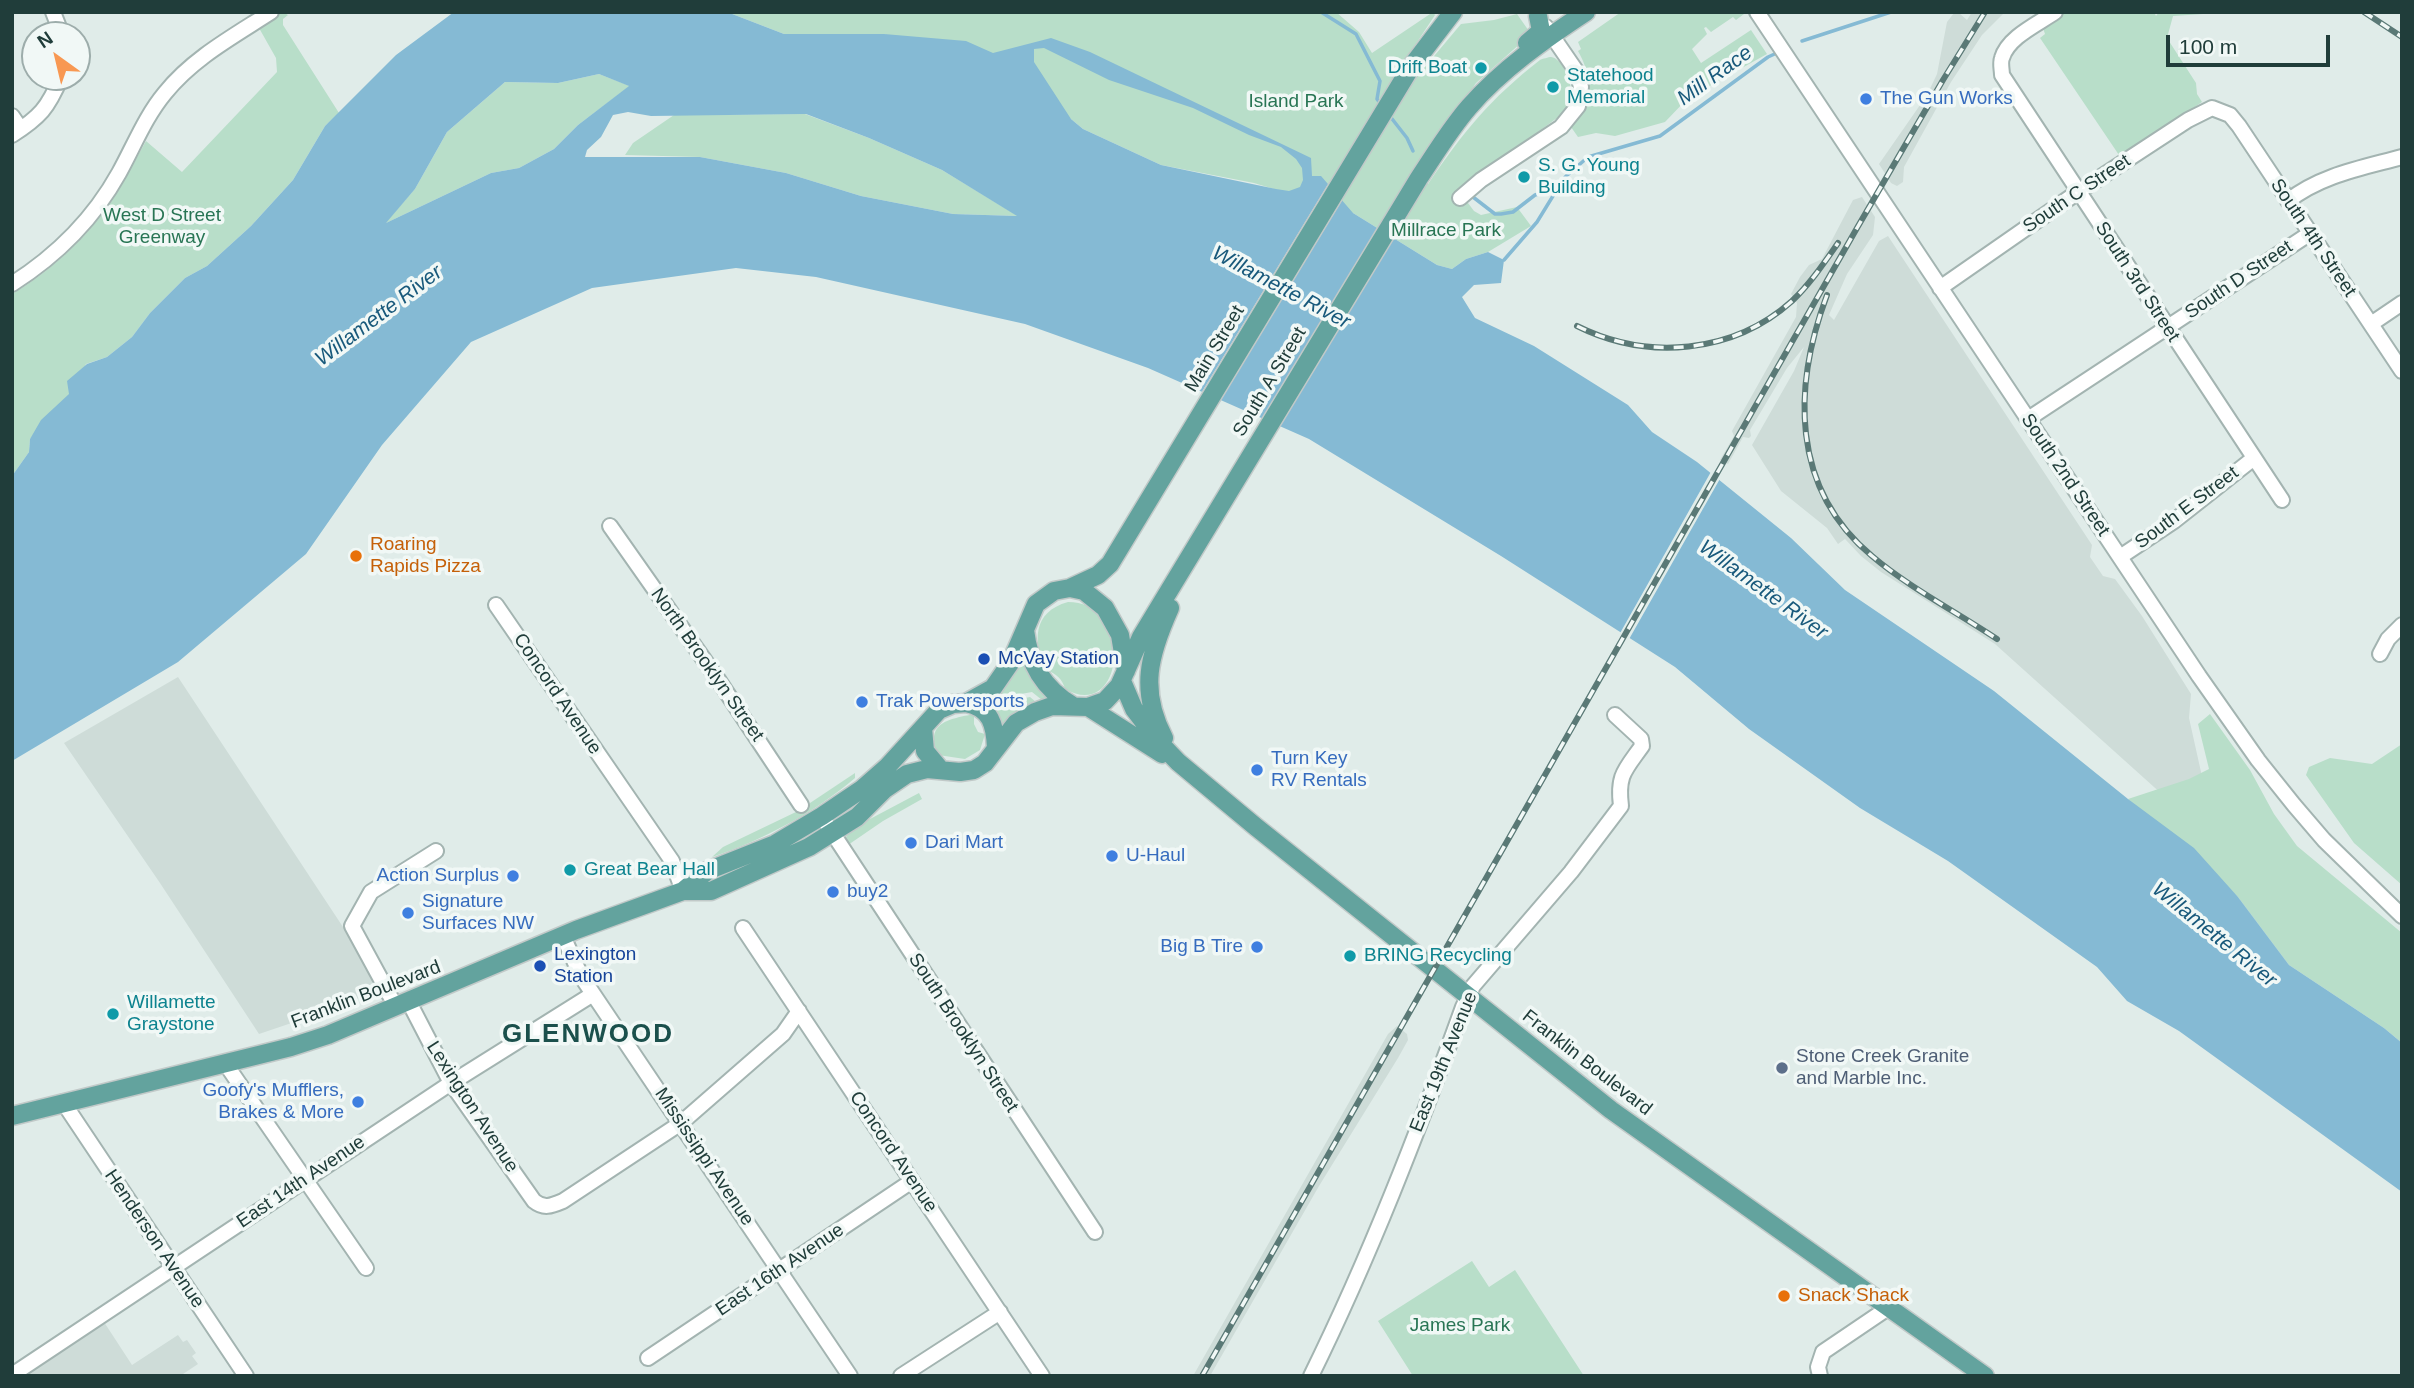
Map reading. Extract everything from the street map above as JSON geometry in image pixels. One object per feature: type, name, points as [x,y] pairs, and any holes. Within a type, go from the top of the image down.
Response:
[{"type":"main road","name":"Main Street","points":[[1070,588],[1100,574],[1110,564],[1411,67],[1453,12]]},
{"type":"main road","name":"South A Street","points":[[1124,676],[1141,638],[1450,131],[1486,90],[1552,35],[1586,12]]},
{"type":"main road","points":[[1450,131],[1463,108],[1486,80],[1541,31],[1537,14]]},
{"type":"main road","points":[[1178,762],[1151,709],[1149,679],[1159,632],[1191,556]]},
{"type":"main road","name":"Franklin Boulevard","points":[[12,1116],[328,1035],[563,936],[683,891],[707,871],[775,844],[822,817],[862,789],[887,767],[939,710],[953,704],[966,703],[986,693],[1003,677],[1032,610],[1054,590],[1070,588],[1090,594],[1109,613],[1120,635],[1124,676],[1140,719],[1178,762]]},
{"type":"main road","name":"Franklin Boulevard","points":[[1025,628],[1029,652],[1039,676],[1054,693],[1178,762],[1611,1110],[1985,1376]]},
{"type":"main road","name":"Franklin Boulevard","points":[[683,891],[711,891],[833,834],[858,817],[899,778],[920,770],[960,772],[974,769],[985,762],[1008,731],[1026,716],[1052,706],[1080,706],[1105,701],[1113,695],[1124,676]]},
{"type":"main road","points":[[966,703],[981,707],[989,716],[995,729],[996,748]]},
{"type":"main road","points":[[923,728],[925,751],[940,769]]},
{"type":"street","points":[[12,284],[56,251],[97,208],[148,118],[186,69],[271,12]]},
{"type":"street","name":"South 2nd Street","points":[[1757,12],[2258,760],[2324,840],[2402,916]]},
{"type":"street","name":"South 3rd Street","points":[[2055,12],[2017,37],[2006,49],[2000,60],[2002,75],[2282,500]]},
{"type":"street","points":[[1460,198],[1481,180],[1561,127],[1578,106],[1581,87],[1577,72],[1537,14]]},
{"type":"street","points":[[12,116],[17,132],[37,118],[55,91]]},
{"type":"street","name":"South C Street","points":[[1940,288],[2078,192],[2203,111],[2219,109]]},
{"type":"street","name":"South 4th Street","points":[[2219,109],[2239,126],[2402,371]]},
{"type":"street","points":[[2288,201],[2302,190],[2326,178],[2402,157]]},
{"type":"street","name":"South D Street","points":[[2028,419],[2309,234]]},
{"type":"street","points":[[2371,324],[2402,303]]},
{"type":"street","name":"South E Street","points":[[2120,557],[2183,514],[2254,458]]},
{"type":"street","name":"North Brooklyn Street","points":[[610,526],[719,681],[801,805]]},
{"type":"street","name":"Concord Avenue","points":[[496,605],[672,862],[683,891]]},
{"type":"street","points":[[2380,654],[2388,639],[2402,625]]},
{"type":"street","name":"East 19th Avenue","points":[[1311,1376],[1346,1306],[1394,1194],[1468,996],[1477,981],[1533,918],[1621,806],[1619,788],[1622,774],[1643,746],[1641,738],[1615,715]]},
{"type":"street","name":"South Brooklyn Street","points":[[822,817],[1095,1232]]},
{"type":"street","name":"Lexington Avenue","points":[[436,851],[371,892],[352,926],[452,1083],[534,1201],[541,1206],[563,1201],[681,1123]]},
{"type":"street","name":"Concord Avenue","points":[[743,928],[1042,1376]]},
{"type":"street","name":"Mississippi Avenue","points":[[563,936],[593,994],[850,1376]]},
{"type":"street","name":"East 14th Avenue","points":[[12,1375],[305,1179],[593,994]]},
{"type":"street","points":[[681,1123],[783,1034],[799,1011]]},
{"type":"street","points":[[225,1063],[366,1268]]},
{"type":"street","name":"Henderson Avenue","points":[[63,1102],[246,1376]]},
{"type":"street","name":"East 16th Avenue","points":[[648,1358],[912,1181]]},
{"type":"street","points":[[1820,1376],[1818,1367],[1823,1352],[1888,1308]]},
{"type":"street","points":[[901,1376],[1000,1311]]},
{"type":"shaded area","points":[[1972,12],[2005,12],[1982,35],[1951,82],[1904,167],[1903,182],[1897,186],[1891,183],[1879,164],[1927,95],[1937,74],[1947,22],[1954,13],[1959,13],[1967,20]]},
{"type":"shaded area","points":[[1862,197],[1875,217],[1873,235],[1847,274],[1829,315],[1834,320],[1879,241],[1888,236],[2092,545],[2090,557],[2103,576],[2115,579],[2142,616],[2191,694],[2189,718],[2205,790],[2174,805],[1995,644],[1881,572],[1845,539],[1838,544],[1827,528],[1781,491],[1752,445],[1794,371],[1804,347],[1787,368],[1750,430],[1751,436],[1743,437],[1728,464],[1720,460],[1734,436],[1732,431],[1796,317],[1797,303],[1791,294],[1800,277],[1809,265],[1822,259],[1853,200]]},
{"type":"shaded area","points":[[178,677],[374,974],[371,986],[375,992],[259,1034],[64,743]]},
{"type":"shaded area","points":[[1397,1026],[1407,1034],[1408,1040],[1398,1058],[1319,1186],[1210,1376],[1193,1376],[1388,1034]]},
{"type":"shaded area","points":[[104,1322],[132,1365],[178,1335],[183,1342],[187,1340],[196,1353],[192,1356],[198,1364],[180,1376],[31,1376],[29,1373]]},
{"type":"green space","name":"West D Street Greenway","points":[[283,12],[288,15],[283,19],[283,25],[339,113],[325,126],[293,180],[251,226],[207,266],[185,278],[150,313],[132,337],[107,357],[86,364],[70,394],[30,439],[29,452],[12,476],[12,294],[57,262],[96,223],[117,193],[146,141],[182,172],[277,72],[276,58],[259,28]]},
{"type":"green space","name":"Island Park","points":[[727,12],[1336,12],[1359,32],[1372,53],[1433,12],[1435,15],[1404,62],[1419,74],[1461,24],[1517,14],[1531,34],[1476,83],[1414,174],[1428,184],[1479,117],[1506,88],[1540,60],[1551,57],[1559,61],[1568,76],[1571,96],[1565,112],[1459,191],[1474,211],[1481,215],[1517,207],[1531,226],[1488,252],[1466,259],[1452,269],[1437,265],[1353,213],[1254,183],[1161,165],[1083,129],[1071,119],[884,34],[784,34]]},
{"type":"green space","points":[[1621,12],[1740,12],[1744,14],[1736,20],[1733,17],[1711,32],[1704,28],[1707,34],[1692,49],[1701,63],[1751,30],[1767,54],[1688,98],[1665,122],[1615,136],[1596,133],[1578,137],[1571,127],[1587,100],[1588,81],[1578,51],[1581,49],[1578,42]]},
{"type":"green space","points":[[2065,12],[2154,12],[2156,16],[2159,12],[2233,12],[2173,16],[2167,38],[2196,83],[2197,94],[2202,102],[2121,158],[2040,38],[2045,34],[2043,28]]},
{"type":"green space","points":[[599,74],[630,86],[578,125],[554,149],[519,168],[491,173],[384,224],[415,189],[447,132],[505,82],[558,83]]},
{"type":"green space","points":[[805,114],[942,170],[1018,216],[953,214],[861,196],[786,173],[700,157],[625,155],[633,143],[674,115]]},
{"type":"green space","points":[[1068,602],[1090,607],[1104,620],[1112,638],[1114,658],[1110,676],[1100,690],[1085,695],[1065,689],[1058,677],[1046,670],[1039,649],[1039,629],[1042,621],[1056,607]]},
{"type":"green space","points":[[1022,658],[1026,658],[1048,699],[1042,700],[1032,692],[1004,697],[1000,693],[1012,678]]},
{"type":"green space","points":[[1030,697],[1036,702],[1017,712],[1001,726],[987,703],[995,698],[1005,702]]},
{"type":"green space","points":[[974,714],[974,724],[978,732],[985,734],[980,750],[965,759],[938,755],[934,735],[937,729],[948,720]]},
{"type":"green space","points":[[2210,714],[2250,770],[2274,814],[2297,846],[2402,933],[2402,1043],[2384,1028],[2289,965],[2238,897],[2128,799],[2189,779],[2209,769],[2198,724]]},
{"type":"green space","points":[[2402,744],[2402,885],[2354,843],[2306,775],[2309,767],[2330,758],[2372,764]]},
{"type":"green space","points":[[855,773],[855,778],[805,814],[769,834],[712,857],[723,847],[798,811]]},
{"type":"green space","points":[[919,793],[922,799],[848,845],[846,837],[853,828]]},
{"type":"green space","name":"James Park","points":[[1472,1261],[1489,1287],[1515,1270],[1584,1376],[1413,1376],[1378,1321]]},
{"type":"water","name":"Willamette River","points":[[454,12],[727,12],[784,34],[884,34],[966,41],[993,53],[1051,38],[1090,52],[1311,158],[1312,176],[1321,176],[1353,213],[1437,265],[1452,269],[1466,259],[1488,252],[1504,260],[1501,283],[1474,285],[1462,297],[1475,318],[1534,346],[1628,405],[1652,432],[1697,462],[1791,538],[1845,590],[1994,691],[2128,799],[2194,848],[2238,897],[2289,965],[2384,1028],[2402,1043],[2402,1192],[2179,1031],[2127,1001],[2097,967],[1948,861],[1860,808],[1749,729],[1675,667],[1501,556],[1309,439],[1148,368],[1025,324],[816,277],[736,268],[592,288],[471,342],[382,445],[306,554],[178,662],[12,761],[12,476],[29,452],[30,439],[41,420],[69,394],[67,381],[87,364],[107,357],[132,337],[150,313],[185,278],[207,266],[251,226],[293,180],[325,126],[396,55]],"holes":[[[1044,48],[1109,80],[1193,108],[1281,147],[1296,159],[1302,168],[1303,180],[1300,187],[1289,191],[1276,189],[1161,165],[1083,129],[1071,119],[1034,62],[1034,49]],[[599,74],[629,86],[578,125],[554,149],[519,168],[491,173],[386,223],[415,189],[447,132],[505,82],[558,83]],[[628,112],[651,116],[806,114],[942,170],[1017,216],[953,214],[861,196],[786,173],[700,157],[585,157],[587,150],[601,137],[613,115]]]},
{"type":"pier","points":[[1330,181],[1344,197],[1219,403],[1200,395]]},
{"type":"pier","points":[[1712,470],[1721,477],[1628,641],[1619,635]]},
{"type":"waterway","points":[[1321,12],[1356,34],[1380,81],[1377,99],[1382,106]]},
{"type":"waterway","name":"Mill Race","points":[[1802,41],[1891,12]]},
{"type":"waterway","name":"Mill Race","points":[[1504,260],[1537,222],[1564,178],[1588,157],[1660,136],[1768,57],[1779,52]]},
{"type":"waterway","points":[[1389,115],[1407,138],[1413,151]]},
{"type":"waterway","points":[[1473,197],[1495,214],[1501,214],[1513,212],[1535,195],[1557,188]]},
{"type":"railway","points":[[1202,1376],[1857,228],[1985,12]]},
{"type":"railway","points":[[2364,12],[2402,37]]},
{"type":"railway","points":[[1577,326],[1632,344],[1689,346],[1717,341],[1769,319],[1792,301],[1838,243]]},
{"type":"railway","points":[[1827,295],[1808,365],[1805,400],[1806,434],[1813,468],[1826,499],[1845,529],[1872,556],[1917,589],[1997,639]]},
{"type":"place","name":"Drift Boat","points":[[1481,68]]},
{"type":"place","name":"Statehood Memorial","points":[[1553,87]]},
{"type":"place","name":"The Gun Works","points":[[1866,99]]},
{"type":"place","name":"S. G. Young Building","points":[[1524,177]]},
{"type":"place","name":"Roaring Rapids Pizza","points":[[356,556]]},
{"type":"place","name":"McVay Station","points":[[984,659]]},
{"type":"place","name":"Trak Powersports","points":[[862,702]]},
{"type":"place","name":"Turn Key RV Rentals","points":[[1257,770]]},
{"type":"place","name":"Dari Mart","points":[[911,843]]},
{"type":"place","name":"U-Haul","points":[[1112,856]]},
{"type":"place","name":"Great Bear Hall","points":[[570,870]]},
{"type":"place","name":"Action Surplus","points":[[513,876]]},
{"type":"place","name":"buy2","points":[[833,892]]},
{"type":"place","name":"Signature Surfaces NW","points":[[408,913]]},
{"type":"place","name":"Big B Tire","points":[[1257,947]]},
{"type":"place","name":"BRING Recycling","points":[[1350,956]]},
{"type":"place","name":"Lexington Station","points":[[540,966]]},
{"type":"place","name":"Willamette Graystone","points":[[113,1014]]},
{"type":"place","name":"Stone Creek Granite and Marble Inc.","points":[[1782,1068]]},
{"type":"place","name":"Goofy's Mufflers, Brakes & More","points":[[358,1102]]},
{"type":"place","name":"Snack Shack","points":[[1784,1296]]},
{"type":"district","name":"GLENWOOD","points":[[588,1035]]},
{"type":"park label","name":"Millrace Park","points":[[1446,231]]}]
